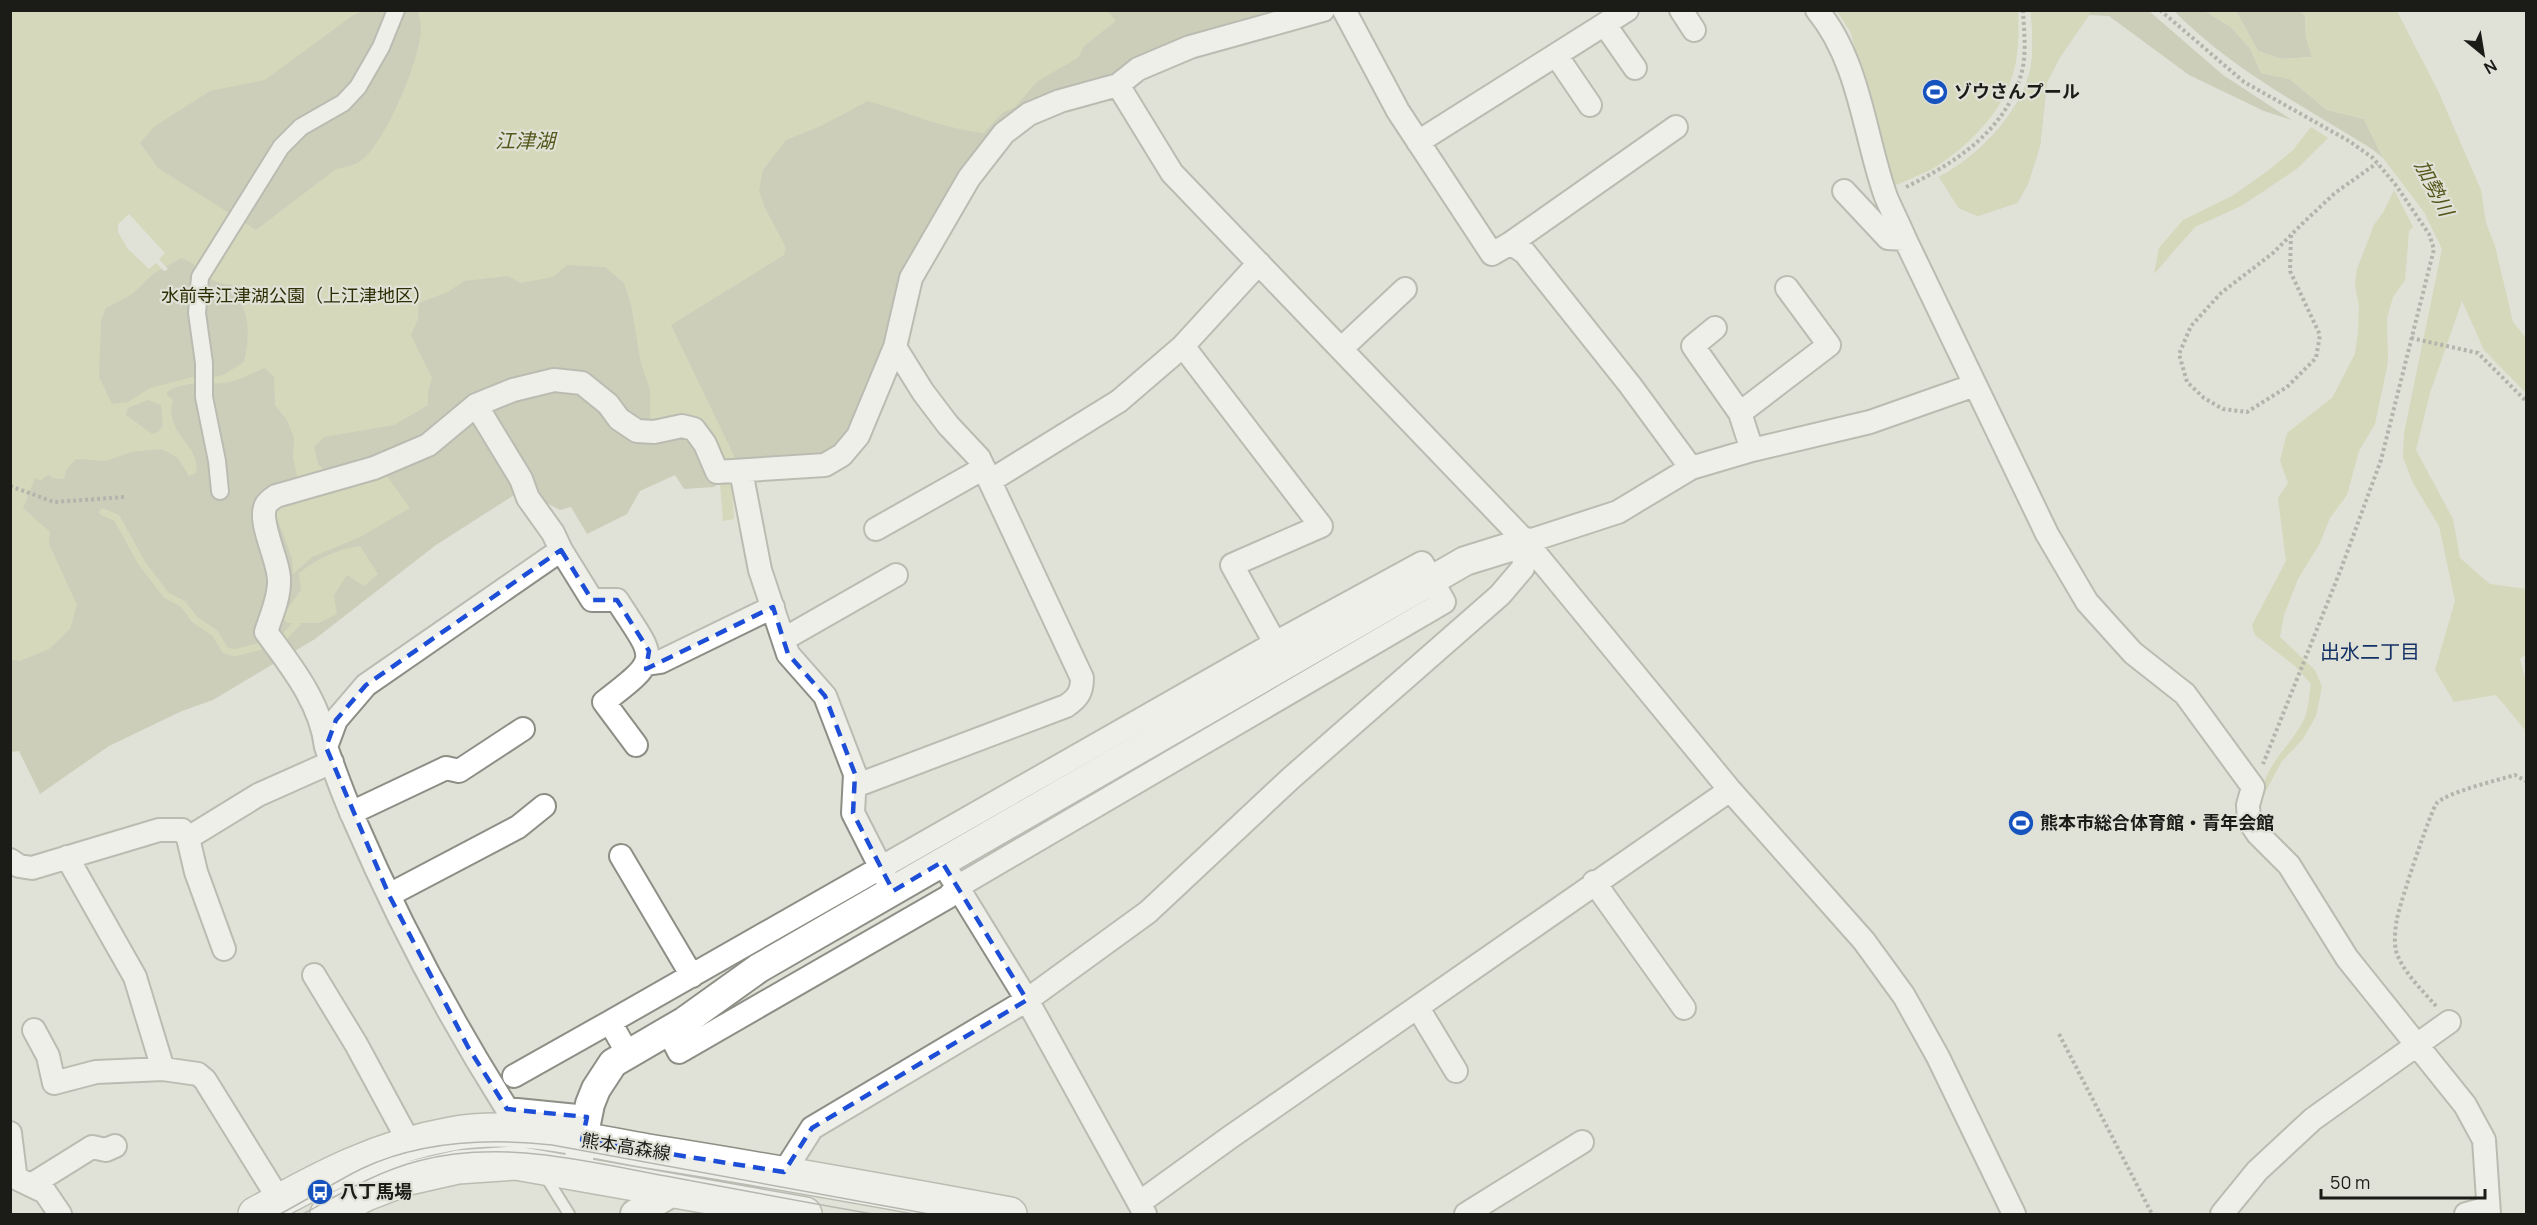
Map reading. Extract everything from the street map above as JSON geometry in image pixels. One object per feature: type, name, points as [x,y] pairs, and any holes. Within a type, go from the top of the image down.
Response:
[{"type":"main road","name":"熊本高森線","points":[[268,1208],[352,1163],[410,1142],[453,1133],[502,1129],[585,1129],[784,1172],[1010,1215]]},
{"type":"main road","name":"熊本高森線","points":[[327,1215],[366,1194],[405,1179],[458,1167],[516,1163],[805,1215]]},
{"type":"street","points":[[220,491],[217,461],[204,397],[204,363],[197,313],[200,277],[281,147],[301,127],[343,103],[358,87],[381,47],[396,10]]},
{"type":"street","points":[[731,471],[825,465],[842,455],[858,436],[895,347],[911,278],[969,178],[1004,133],[1029,114],[1060,101],[1118,85],[1138,69],[1190,47],[1323,10]]},
{"type":"street","points":[[1344,10],[1398,111],[1492,254],[1676,127]]},
{"type":"street","points":[[1418,142],[1627,10]]},
{"type":"street","points":[[1682,10],[1694,30]]},
{"type":"street","points":[[1817,10],[1833,29],[1847,64],[1886,196],[1905,239],[2047,534],[2087,602],[2133,653],[2185,694],[2253,787],[2248,805],[2249,821],[2258,834],[2289,865],[2347,958],[2418,1044],[2465,1106],[2484,1140],[2488,1211],[2466,1215]]},
{"type":"street","points":[[1605,25],[1635,68]]},
{"type":"street","points":[[1556,55],[1590,105]]},
{"type":"street","points":[[1118,85],[1172,173],[1526,542],[1730,790],[1864,941],[1904,996],[1938,1057],[2014,1215]]},
{"type":"street","points":[[1844,191],[1888,238],[1905,239]]},
{"type":"street","points":[[1511,243],[1525,253],[1630,385],[1691,468]]},
{"type":"street","points":[[876,529],[987,474],[1119,401],[1183,346],[1258,263]]},
{"type":"street","points":[[1341,349],[1405,288]]},
{"type":"street","points":[[1740,413],[1829,345],[1787,288]]},
{"type":"street","points":[[1715,328],[1693,346],[1740,413],[1752,450]]},
{"type":"street","points":[[1183,346],[1321,526],[1232,565],[1275,643]]},
{"type":"street","points":[[855,786],[1066,706],[1077,699],[1082,689],[1082,678],[979,458],[948,425],[895,347]]},
{"type":"street","points":[[585,1129],[507,1109],[468,1047],[389,895],[351,813],[329,754],[318,715],[291,665],[266,632],[277,600],[279,567],[263,521],[266,505],[276,496],[374,468],[428,445],[476,405],[513,390],[554,380],[582,383],[608,404],[619,419],[637,431],[654,432],[681,426],[694,429],[731,471],[760,570],[789,654],[825,696],[855,774],[853,813],[887,880]]},
{"type":"street","points":[[514,1076],[692,976],[887,880],[942,862],[1465,561],[1618,512],[1691,468],[1752,450],[1870,422],[1976,385]]},
{"type":"street","points":[[476,405],[521,479],[528,498],[553,533],[592,600],[617,600],[649,651],[647,664],[638,676],[604,702],[636,745]]},
{"type":"street","points":[[784,1172],[812,1128],[1028,1000],[1148,912],[1290,780],[1500,595],[1523,568],[1526,542]]},
{"type":"street","points":[[188,838],[329,754],[336,720],[366,686],[561,550]]},
{"type":"street","points":[[576,1173],[596,1089],[613,1063],[668,1031],[887,880],[1275,643],[1422,563],[1444,602],[957,886],[948,897],[680,1052],[668,1031]]},
{"type":"street","points":[[784,639],[896,575]]},
{"type":"street","points":[[647,664],[660,662],[772,607]]},
{"type":"street","points":[[351,813],[446,768],[459,771],[523,729]]},
{"type":"street","points":[[942,862],[1028,1000],[1142,1209],[1229,1138],[1418,1008],[1594,882],[1730,790]]},
{"type":"street","points":[[389,895],[518,827],[544,806]]},
{"type":"street","points":[[10,860],[20,866],[32,868],[159,830],[182,830],[188,838],[196,872],[224,949]]},
{"type":"street","points":[[621,856],[692,976]]},
{"type":"street","points":[[67,857],[135,977],[163,1070]]},
{"type":"street","points":[[1594,882],[1684,1008]]},
{"type":"street","points":[[314,975],[356,1044],[410,1142]]},
{"type":"street","points":[[1418,1008],[1456,1071]]},
{"type":"street","points":[[610,1022],[628,1054]]},
{"type":"street","points":[[2222,1215],[2257,1171],[2313,1119],[2449,1022]]},
{"type":"street","points":[[34,1030],[48,1056],[54,1083],[96,1072],[163,1070],[198,1074],[205,1080],[268,1208]]},
{"type":"street","points":[[10,1133],[15,1173],[20,1182],[45,1192],[60,1215]]},
{"type":"street","points":[[1466,1215],[1582,1142]]},
{"type":"street","points":[[20,1182],[92,1147],[106,1150],[115,1146]]},
{"type":"street","points":[[635,1215],[674,1191]]},
{"type":"lane","points":[[540,1168],[569,1215]]},
{"type":"path","points":[[1886,196],[1945,166],[1972,147],[1995,124],[2010,101],[2021,75],[2025,50],[2024,10]]},
{"type":"path","points":[[2160,10],[2244,82],[2349,141],[2377,163],[2395,184],[2429,234],[2434,249],[2381,460],[2341,568],[2253,787]]},
{"type":"path","points":[[2291,235],[2291,247],[2290,271],[2320,334],[2316,358],[2287,387],[2247,412],[2223,409],[2204,398],[2187,381],[2179,354],[2191,326],[2221,293],[2281,246],[2289,238],[2296,230],[2304,222],[2335,193],[2377,163]]},
{"type":"path","points":[[2410,338],[2478,353],[2526,401]]},
{"type":"path","points":[[10,486],[54,502],[125,497]]},
{"type":"path","points":[[2449,1022],[2413,979],[2396,952],[2397,918],[2430,819],[2438,802],[2455,794],[2515,775],[2526,781]]},
{"type":"path","points":[[2059,1034],[2152,1215]]},
{"type":"highlighted area","points":[[561,550],[592,600],[617,600],[649,651],[646,669],[773,607],[788,654],[825,696],[855,774],[853,813],[893,891],[942,862],[1027,1000],[812,1128],[784,1172],[582,1140],[587,1117],[507,1109],[468,1047],[389,895],[326,747],[336,720],[366,685]]},
{"type":"green space","name":"水前寺江津湖公園（上江津地区）","points":[[11,11],[1289,11],[1169,42],[1102,83],[1067,92],[963,179],[876,381],[836,454],[740,467],[714,487],[684,489],[675,475],[640,491],[627,514],[587,534],[571,507],[560,510],[522,490],[436,545],[315,639],[213,700],[182,711],[109,746],[40,794],[19,751],[11,752]]},
{"type":"green space","points":[[2031,11],[2149,11],[2223,75],[2292,120],[2264,111],[2189,75],[2109,16],[2089,15],[2060,57],[2047,82],[2040,146],[2028,184],[2017,203],[1978,216],[1959,208],[1939,177],[1969,158],[1983,145],[2009,116],[2019,100],[2031,66],[2033,45]]},
{"type":"green space","points":[[2174,11],[2205,11],[2231,27],[2250,48],[2261,73],[2290,79],[2327,110],[2364,119],[2383,158],[2244,69],[2196,32]]},
{"type":"green space","points":[[2236,11],[2301,11],[2305,16],[2306,38],[2313,57],[2281,59],[2258,51]]},
{"type":"water","name":"江津湖","points":[[1107,10],[1116,21],[1084,46],[1078,58],[1038,81],[1015,107],[1002,113],[984,133],[940,124],[868,101],[821,126],[786,140],[763,170],[759,190],[764,206],[786,248],[784,255],[671,325],[736,460],[732,484],[734,519],[723,521],[718,458],[707,432],[650,418],[650,389],[641,364],[631,304],[624,283],[605,267],[567,265],[553,277],[521,283],[508,276],[464,281],[448,292],[419,303],[418,319],[411,335],[432,378],[428,392],[428,405],[394,425],[324,437],[314,447],[318,464],[325,471],[384,472],[410,508],[360,537],[312,557],[293,574],[292,558],[274,510],[299,485],[293,458],[294,438],[287,420],[275,405],[274,377],[265,368],[229,382],[188,384],[174,388],[167,392],[173,400],[171,412],[173,422],[194,455],[196,473],[189,476],[178,458],[162,449],[132,452],[106,461],[76,459],[66,470],[64,479],[52,478],[50,475],[42,481],[35,478],[23,508],[50,532],[49,544],[77,605],[70,629],[49,649],[20,661],[10,659],[10,11],[363,11],[352,16],[265,80],[210,91],[155,126],[140,143],[158,168],[256,230],[336,169],[356,164],[371,150],[391,118],[415,60],[421,29],[418,11]],"holes":[[[181,258],[194,265],[209,278],[232,285],[242,304],[247,322],[244,362],[225,374],[215,377],[197,376],[150,388],[128,402],[112,404],[99,377],[101,321],[106,308],[131,295],[153,274]],[[148,400],[161,405],[163,425],[158,432],[152,434],[126,415],[128,408]]]},
{"type":"water","name":"ゾウさんプール","points":[[1837,11],[2018,11],[2017,54],[2014,72],[1998,106],[1968,142],[1932,169],[1889,188],[1851,33]]},
{"type":"water","points":[[2031,11],[2090,11],[2060,57],[2047,82],[2040,146],[2028,184],[2017,203],[1978,216],[1959,208],[1939,177],[1969,158],[1983,145],[2009,116],[2019,100],[2027,83],[2031,66],[2033,45]]},
{"type":"water","name":"加勢川","points":[[2205,11],[2236,11],[2258,51],[2281,59],[2312,57],[2306,38],[2305,16],[2301,11],[2397,11],[2439,93],[2481,190],[2486,223],[2495,246],[2513,322],[2526,338],[2526,393],[2484,350],[2462,301],[2430,393],[2416,450],[2453,519],[2460,558],[2490,584],[2526,589],[2526,654],[2520,659],[2526,682],[2526,731],[2496,695],[2454,702],[2435,670],[2455,601],[2439,526],[2413,483],[2403,457],[2404,433],[2442,249],[2424,212],[2383,158],[2364,119],[2327,110],[2290,79],[2261,73],[2250,48],[2231,27]]},
{"type":"water","points":[[2311,127],[2328,138],[2298,168],[2243,205],[2195,227],[2154,274],[2159,248],[2183,220],[2232,196],[2269,170],[2293,150]]},
{"type":"water","points":[[2394,190],[2413,227],[2409,231],[2405,280],[2393,297],[2387,318],[2388,362],[2375,424],[2359,451],[2347,495],[2330,518],[2320,543],[2298,579],[2284,615],[2280,637],[2315,670],[2322,687],[2316,716],[2303,739],[2282,761],[2261,800],[2267,775],[2305,717],[2311,684],[2295,666],[2255,635],[2252,625],[2286,561],[2278,498],[2288,483],[2280,461],[2287,433],[2332,398],[2355,354],[2359,306],[2355,285],[2357,269],[2374,225]]},
{"type":"water","points":[[360,546],[378,574],[364,586],[347,575],[334,595],[337,614],[319,623],[287,623],[282,617],[301,590],[299,573],[328,555]]},
{"type":"pier","points":[[129,214],[165,253],[159,259],[168,269],[164,271],[156,263],[149,269],[127,248],[118,232],[118,224]]},
{"type":"waterway","points":[[103,512],[117,518],[141,562],[166,595],[183,604],[195,620],[215,633],[225,650],[234,653],[261,646]]},
{"type":"waterway","points":[[285,636],[297,623]]},
{"type":"tram line","points":[[280,1214],[351,1174],[384,1160],[430,1147],[479,1142],[552,1145],[929,1214]]},
{"type":"tram line","points":[[303,1214],[388,1171],[418,1161],[480,1152],[511,1152],[573,1159],[873,1214]]},
{"type":"place","name":"ゾウさんプール","points":[[1935,92]]},
{"type":"place","name":"熊本市総合体育館・青年会館","points":[[2021,823]]},
{"type":"place","name":"八丁馬場","points":[[320,1192]]},
{"type":"district","name":"出水二丁目","points":[[2370,652]]}]
